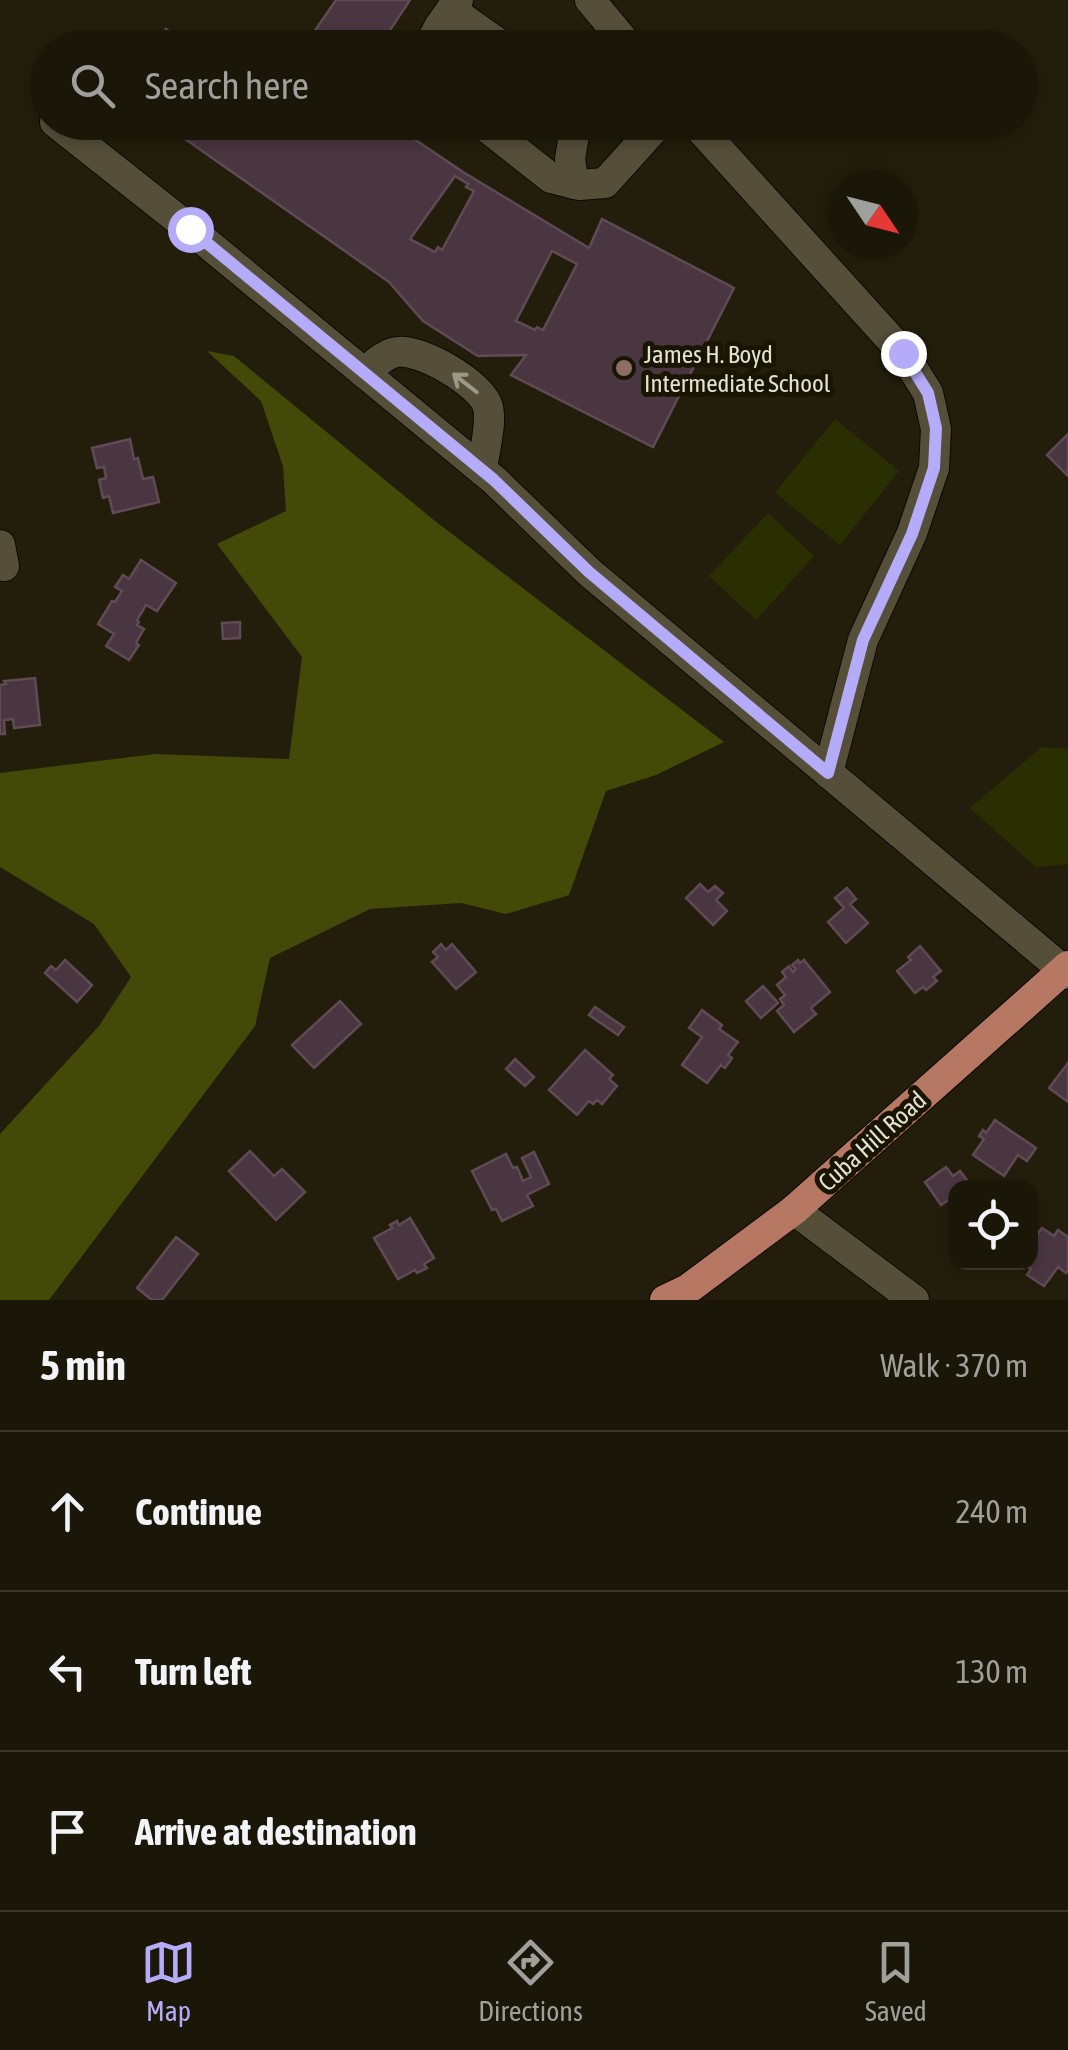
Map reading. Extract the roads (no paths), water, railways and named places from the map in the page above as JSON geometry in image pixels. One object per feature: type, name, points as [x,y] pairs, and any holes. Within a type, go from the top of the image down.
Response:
[{"type":"main road","name":"Cuba Hill Road","points":[[666,1300],[688,1290],[794,1210],[1066,971]]},
{"type":"street","points":[[590,0],[615,30]]},
{"type":"street","points":[[439,30],[454,5],[484,30]]},
{"type":"street","points":[[78,140],[482,470],[589,572],[1066,971]]},
{"type":"street","points":[[503,140],[551,178],[574,184],[606,183],[644,140]]},
{"type":"street","points":[[573,140],[570,159],[574,184]]},
{"type":"street","points":[[710,140],[903,353],[928,393],[936,428],[934,468],[912,534],[863,640],[828,773]]},
{"type":"street","points":[[364,373],[386,355],[398,351],[426,357],[460,378],[484,398],[489,411],[482,470]]},
{"type":"street","points":[[794,1210],[914,1300]]},
{"type":"place","name":"James H. Boyd Intermediate School","points":[[624,368]]}]
